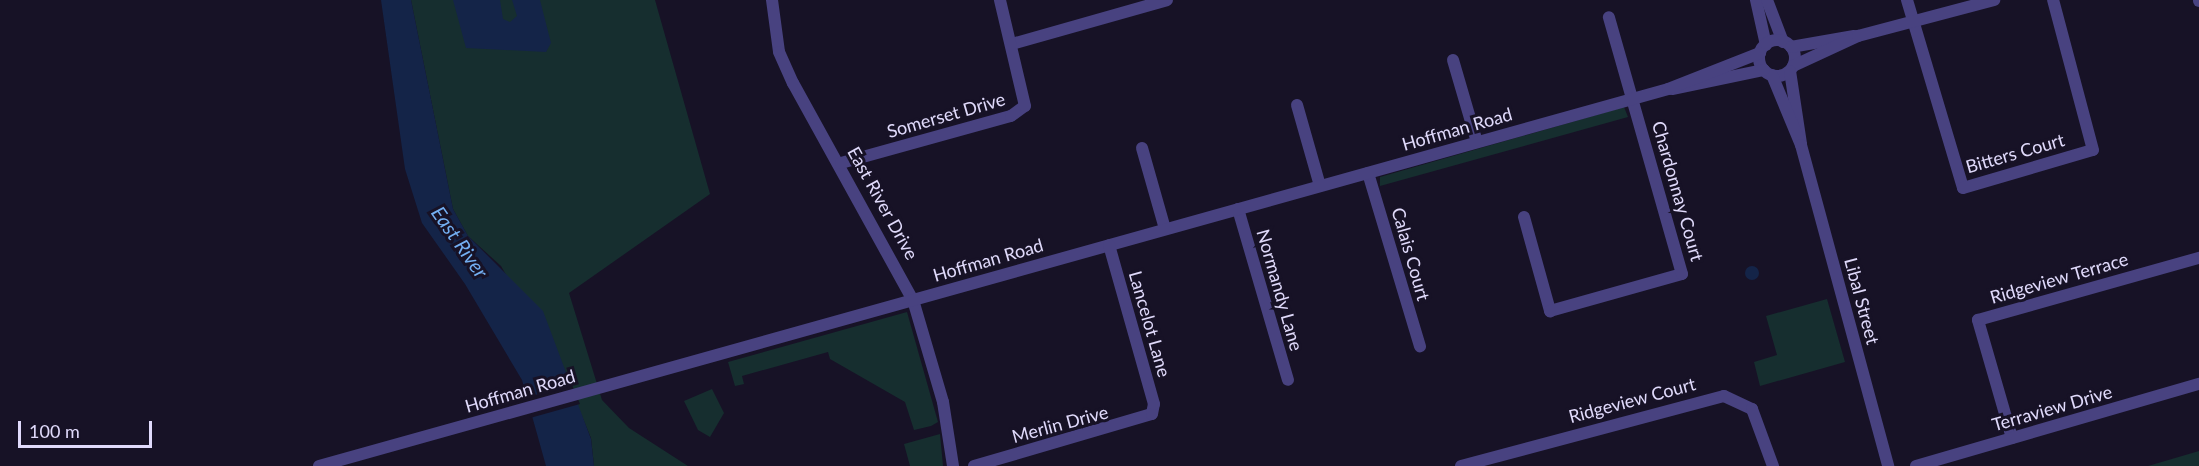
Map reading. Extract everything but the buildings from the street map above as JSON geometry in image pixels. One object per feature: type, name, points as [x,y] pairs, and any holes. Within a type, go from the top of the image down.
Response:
[{"type":"street","name":"East River Drive","points":[[772,0],[779,52],[913,300],[943,402],[953,466]]},
{"type":"street","points":[[1000,0],[1012,44],[1167,0]]},
{"type":"street","points":[[1756,0],[1763,49]]},
{"type":"street","points":[[1767,0],[1787,44],[1858,36],[1994,0]]},
{"type":"street","points":[[1907,0],[1913,22]]},
{"type":"street","name":"Bitters Court","points":[[1913,22],[1963,188],[2093,150],[2053,0]]},
{"type":"street","points":[[1609,17],[1633,99]]},
{"type":"street","points":[[1792,69],[1858,36]]},
{"type":"street","name":"Somerset Drive","points":[[841,164],[1011,116],[1025,106],[1012,44]]},
{"type":"street","name":"Hoffman Road","points":[[1668,89],[1763,49],[1787,44]]},
{"type":"street","name":"Libal Street","points":[[1787,44],[1801,145],[1888,466]]},
{"type":"street","name":"Libal Street","points":[[1763,49],[1768,73],[1801,145]]},
{"type":"street","points":[[1453,60],[1477,142]]},
{"type":"street","name":"Hoffman Road","points":[[319,466],[1668,89],[1792,69]]},
{"type":"street","name":"Chardonnay Court","points":[[1524,217],[1550,311],[1682,274],[1633,99]]},
{"type":"street","points":[[1297,105],[1320,186]]},
{"type":"street","points":[[1142,148],[1165,229]]},
{"type":"street","name":"Calais Court","points":[[1368,173],[1420,346]]},
{"type":"street","name":"Normandy Lane","points":[[1238,209],[1288,380]]},
{"type":"street","name":"Lancelot Lane","points":[[1109,245],[1152,414]]},
{"type":"street","name":"Ridgeview Terrace","points":[[2012,438],[1978,320],[2199,258]]},
{"type":"street","name":"Terraview Drive","points":[[1916,466],[2199,384]]},
{"type":"street","name":"Ridgeview Court","points":[[1461,466],[1724,396],[1752,409],[1773,466]]},
{"type":"street","name":"Merlin Drive","points":[[974,466],[1152,414]]},
{"type":"green space","points":[[411,0],[655,0],[710,194],[569,293],[602,400],[629,428],[688,466],[594,466],[591,438],[567,380],[501,266],[468,236],[453,209]]},
{"type":"green space","points":[[1624,107],[1628,117],[1380,186],[1380,177]]},
{"type":"green space","points":[[1827,299],[1845,362],[1760,386],[1754,362],[1777,355],[1766,316]]},
{"type":"green space","points":[[907,312],[938,422],[931,426],[914,430],[905,402],[830,359],[828,352],[742,376],[744,384],[735,386],[728,362]]},
{"type":"green space","points":[[712,389],[724,413],[710,437],[698,430],[684,401]]},
{"type":"green space","points":[[940,434],[943,466],[910,466],[904,444]]},
{"type":"green space","points":[[2199,451],[2199,466],[2148,466]]},
{"type":"water","name":"East River","points":[[381,0],[411,0],[453,209],[468,236],[543,311],[591,439],[594,466],[546,466],[522,380],[465,284],[422,223],[405,169]]},
{"type":"water","points":[[453,0],[500,0],[503,19],[510,22],[517,16],[512,0],[540,0],[551,43],[546,52],[466,48]]},
{"type":"water","points":[[1752,266],[1757,268],[1759,273],[1757,278],[1752,280],[1747,278],[1745,273],[1747,268]]},
{"type":"pier","points":[[572,385],[580,404],[530,418],[524,398]]}]
